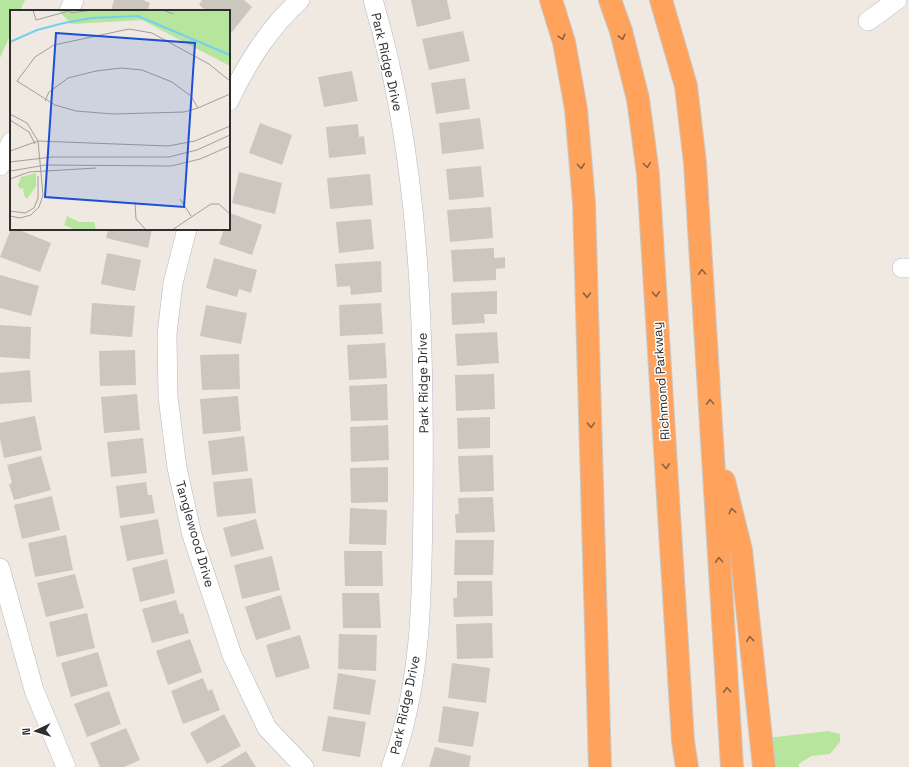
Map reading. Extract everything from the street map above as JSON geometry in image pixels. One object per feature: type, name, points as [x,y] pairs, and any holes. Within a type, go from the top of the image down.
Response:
[{"type":"highway","points":[[551,0],[564,42],[576,109],[584,203],[600,767]]},
{"type":"highway","name":"Richmond Parkway","points":[[610,0],[621,31],[638,99],[648,174],[684,741],[687,767]]},
{"type":"highway","points":[[661,0],[686,86],[696,163],[732,767]]},
{"type":"highway","points":[[711,427],[741,550],[764,767]]},
{"type":"street","points":[[69,10],[74,0]]},
{"type":"street","points":[[230,99],[240,76],[265,40],[300,0]]},
{"type":"street","name":"Park Ridge Drive","points":[[373,0],[384,36],[399,112],[411,202],[421,320],[424,427],[423,563],[419,629],[412,682],[398,748],[391,767]]},
{"type":"street","points":[[868,21],[896,0]]},
{"type":"street","points":[[0,166],[10,144]]},
{"type":"street","name":"Tanglewood Drive","points":[[186,230],[173,283],[167,334],[168,397],[177,468],[192,535],[232,655],[267,728],[304,767]]},
{"type":"street","points":[[0,568],[34,690],[66,767]]},
{"type":"green space","points":[[0,0],[25,0],[20,10],[10,10],[10,35],[0,58]]},
{"type":"green space","points":[[828,731],[840,734],[840,742],[830,754],[811,756],[799,764],[799,767],[770,767],[767,738]]},
{"type":"building","points":[[114,0],[143,0],[150,3],[147,10],[111,10]]},
{"type":"building","points":[[202,0],[244,0],[252,7],[232,32],[230,30],[230,10],[206,10],[199,5]]},
{"type":"building","points":[[411,0],[447,0],[451,19],[417,27]]},
{"type":"building","points":[[463,31],[470,61],[429,70],[422,39]]},
{"type":"building","points":[[352,71],[358,101],[324,107],[318,77]]},
{"type":"building","points":[[465,78],[470,109],[436,114],[431,83]]},
{"type":"building","points":[[480,118],[484,149],[442,154],[439,123]]},
{"type":"building","points":[[260,123],[292,135],[282,165],[249,153]]},
{"type":"building","points":[[358,124],[359,137],[364,136],[366,154],[329,158],[326,127]]},
{"type":"building","points":[[481,166],[484,197],[449,200],[446,169]]},
{"type":"building","points":[[239,172],[282,183],[275,214],[232,203]]},
{"type":"building","points":[[370,174],[373,205],[330,209],[327,178]]},
{"type":"building","points":[[491,207],[493,238],[450,242],[447,210]]},
{"type":"building","points":[[230,213],[262,225],[252,255],[219,244],[224,230],[230,230]]},
{"type":"building","points":[[371,219],[374,249],[339,253],[336,222]]},
{"type":"building","points":[[11,230],[19,230],[51,243],[40,272],[0,257]]},
{"type":"building","points":[[108,230],[152,230],[148,248],[106,238]]},
{"type":"building","points":[[494,248],[494,258],[505,257],[505,268],[496,269],[496,280],[453,282],[451,250]]},
{"type":"building","points":[[107,253],[141,260],[135,291],[101,284]]},
{"type":"building","points":[[214,258],[257,270],[251,293],[239,289],[237,297],[206,288]]},
{"type":"building","points":[[381,261],[382,292],[351,295],[350,286],[337,287],[335,264]]},
{"type":"building","points":[[0,275],[39,286],[31,316],[0,308]]},
{"type":"building","points":[[497,291],[497,314],[484,314],[485,323],[452,325],[451,293]]},
{"type":"building","points":[[92,303],[135,306],[132,337],[90,334]]},
{"type":"building","points":[[381,303],[383,334],[340,336],[339,305]]},
{"type":"building","points":[[206,305],[247,313],[241,344],[200,336]]},
{"type":"building","points":[[0,325],[31,327],[30,359],[0,357]]},
{"type":"building","points":[[497,332],[499,363],[457,366],[455,334]]},
{"type":"building","points":[[385,343],[387,378],[349,380],[347,345]]},
{"type":"building","points":[[135,350],[136,385],[100,386],[99,351]]},
{"type":"building","points":[[239,354],[240,389],[202,390],[200,355]]},
{"type":"building","points":[[30,370],[32,402],[0,404],[0,373]]},
{"type":"building","points":[[494,374],[495,409],[456,411],[455,375]]},
{"type":"building","points":[[387,384],[388,420],[351,421],[349,386]]},
{"type":"building","points":[[137,394],[140,430],[104,433],[101,397]]},
{"type":"building","points":[[238,396],[241,431],[203,434],[200,399]]},
{"type":"building","points":[[35,416],[42,450],[4,458],[0,439],[0,423]]},
{"type":"building","points":[[490,417],[490,448],[458,449],[457,418]]},
{"type":"building","points":[[388,425],[389,460],[351,462],[350,427]]},
{"type":"building","points":[[244,436],[248,471],[212,475],[208,441]]},
{"type":"building","points":[[143,438],[147,473],[111,477],[107,442]]},
{"type":"building","points":[[493,455],[494,491],[460,492],[458,456]]},
{"type":"building","points":[[41,456],[51,490],[14,500],[9,484],[12,483],[7,465]]},
{"type":"building","points":[[388,467],[388,502],[351,503],[350,468]]},
{"type":"building","points":[[252,478],[256,513],[217,517],[213,482]]},
{"type":"building","points":[[146,482],[148,495],[152,495],[155,513],[120,518],[116,486]]},
{"type":"building","points":[[52,496],[60,530],[22,539],[14,505]]},
{"type":"building","points":[[493,497],[495,532],[456,533],[455,514],[459,514],[458,498]]},
{"type":"building","points":[[350,508],[387,510],[386,545],[349,544]]},
{"type":"building","points":[[158,519],[164,554],[127,561],[120,526]]},
{"type":"building","points":[[256,519],[264,549],[231,557],[223,528]]},
{"type":"building","points":[[66,535],[73,570],[35,577],[28,543]]},
{"type":"building","points":[[455,540],[494,540],[493,575],[454,575]]},
{"type":"building","points":[[344,551],[382,551],[383,586],[345,586]]},
{"type":"building","points":[[272,556],[280,590],[242,599],[234,565]]},
{"type":"building","points":[[167,559],[175,593],[140,602],[132,568]]},
{"type":"building","points":[[75,574],[84,608],[46,617],[37,583]]},
{"type":"building","points":[[457,581],[492,581],[493,616],[454,617],[453,598],[457,598]]},
{"type":"building","points":[[342,593],[379,593],[381,628],[343,628]]},
{"type":"building","points":[[281,595],[291,629],[256,640],[245,607]]},
{"type":"building","points":[[176,600],[180,614],[183,613],[189,633],[152,643],[142,609]]},
{"type":"building","points":[[87,613],[95,648],[57,657],[49,622]]},
{"type":"building","points":[[492,623],[493,658],[457,659],[456,624]]},
{"type":"building","points":[[339,634],[377,635],[376,671],[338,669]]},
{"type":"building","points":[[300,635],[310,668],[276,678],[266,645]]},
{"type":"building","points":[[190,639],[202,672],[168,685],[156,651]]},
{"type":"building","points":[[98,652],[108,686],[71,697],[61,663]]},
{"type":"building","points":[[452,663],[490,668],[486,703],[448,698]]},
{"type":"building","points":[[338,673],[376,680],[370,715],[333,709]]},
{"type":"building","points":[[203,678],[208,691],[212,689],[220,710],[183,724],[171,691]]},
{"type":"building","points":[[109,691],[121,724],[87,737],[74,704]]},
{"type":"building","points":[[443,706],[479,712],[473,747],[438,742]]},
{"type":"building","points":[[224,714],[241,746],[207,764],[190,733]]},
{"type":"building","points":[[328,716],[366,722],[360,757],[322,751]]},
{"type":"building","points":[[126,728],[140,760],[124,767],[100,767],[90,743]]},
{"type":"building","points":[[435,747],[471,756],[469,767],[429,767]]},
{"type":"building","points":[[246,751],[256,767],[220,767]]}]
